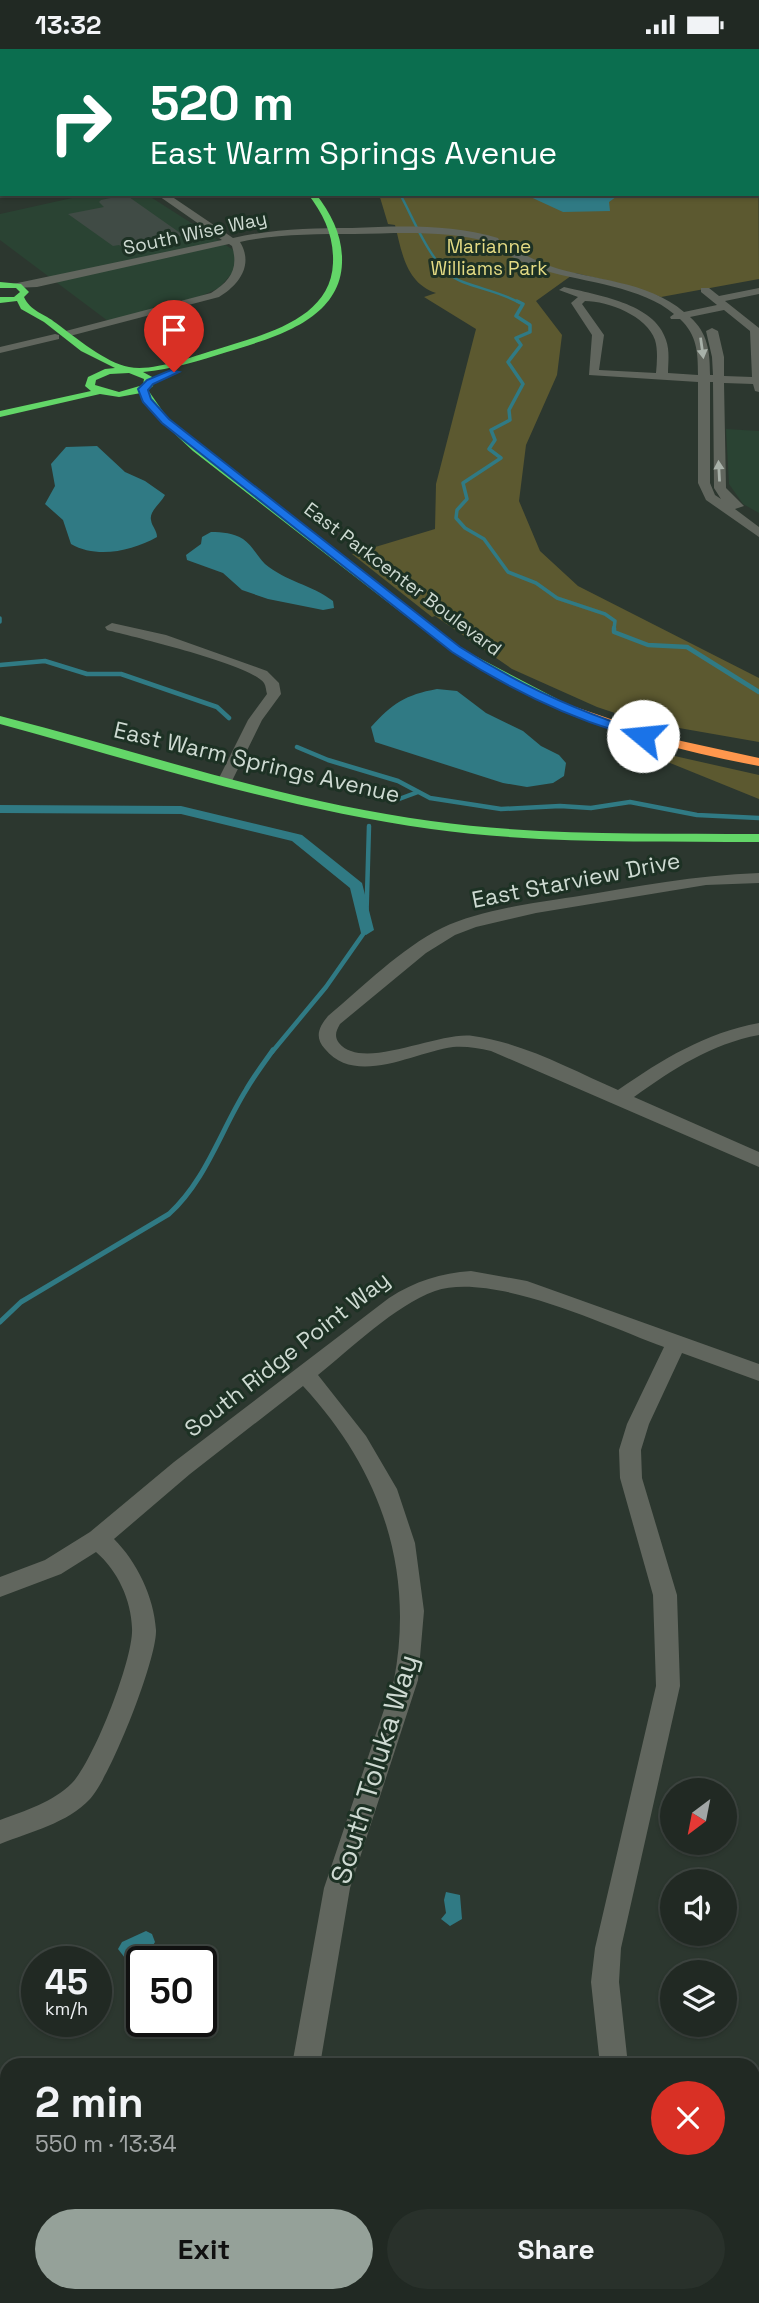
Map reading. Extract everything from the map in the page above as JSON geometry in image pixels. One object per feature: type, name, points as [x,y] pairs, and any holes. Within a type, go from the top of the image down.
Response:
[{"type":"street","points":[[0,349],[192,304],[222,292],[236,280],[240,269],[237,244],[164,196]]},
{"type":"street","points":[[0,414],[99,385],[128,394],[295,334],[310,326],[341,300],[348,283],[345,262],[334,231],[322,206],[314,196]]},
{"type":"street","name":"South Wise Way","points":[[11,288],[264,235],[394,229],[452,232],[495,244],[546,268],[640,292],[689,314]]},
{"type":"street","points":[[99,385],[108,371],[173,366],[244,345],[296,324],[324,303],[334,289],[340,252]]},
{"type":"street","points":[[0,301],[11,288]]},
{"type":"street","name":"East Parkcenter Boulevard","points":[[11,288],[24,307],[92,365],[99,385],[171,425]]},
{"type":"street","points":[[565,290],[596,298],[650,322],[660,337],[662,376]]},
{"type":"street","points":[[705,290],[757,330],[759,389]]},
{"type":"street","points":[[718,299],[759,291]]},
{"type":"street","points":[[596,298],[583,298],[576,303],[598,335],[593,373],[759,381]]},
{"type":"street","name":"East Parkcenter Boulevard","points":[[0,301],[84,349],[145,374],[156,385],[146,400],[171,425],[456,650],[489,671],[597,721],[686,747],[759,762]]},
{"type":"street","points":[[650,322],[729,306]]},
{"type":"street","points":[[689,314],[701,337],[704,379],[704,483],[710,497],[759,533]]},
{"type":"street","points":[[689,314],[712,331],[717,347],[720,488],[733,503],[759,520]]},
{"type":"street","points":[[112,627],[161,638],[243,666],[262,674],[272,683],[274,694],[255,720],[225,782]]},
{"type":"street","name":"East Warm Springs Avenue","points":[[0,720],[311,803],[455,828],[503,832],[759,838]]},
{"type":"street","name":"East Starview Drive","points":[[759,878],[706,880],[536,908],[449,932],[410,957],[334,1020],[327,1032],[333,1049],[351,1059],[369,1062],[447,1041],[483,1044],[526,1058],[759,1160]]},
{"type":"street","points":[[620,1098],[664,1066],[695,1048],[724,1037],[759,1029]]},
{"type":"street","name":"South Ridge Point Way","points":[[0,1587],[54,1567],[98,1539],[182,1468],[415,1289],[460,1279],[486,1278],[520,1286],[759,1373]]},
{"type":"street","points":[[613,2058],[605,1982],[608,1948],[668,1686],[665,1595],[631,1478],[630,1450],[638,1424],[676,1343]]},
{"type":"street","name":"South Toluka Way","points":[[304,1375],[319,1388],[357,1441],[390,1499],[411,1578],[413,1610],[411,1658],[406,1680],[337,1888],[307,2058]]},
{"type":"street","points":[[0,1832],[52,1811],[82,1790],[98,1768],[144,1642],[145,1621],[125,1569],[112,1549],[98,1539]]},
{"type":"shaded area","points":[[81,196],[149,196],[238,253],[234,271],[219,288],[190,301],[108,321],[0,240],[0,214]]},
{"type":"shaded area","points":[[726,429],[759,431],[759,513],[743,504],[729,484]]},
{"type":"green space","name":"Marianne Williams Park","points":[[380,196],[759,196],[759,279],[661,297],[626,285],[575,273],[536,301],[562,335],[557,375],[526,445],[519,501],[540,551],[578,586],[759,678],[759,742],[639,721],[597,707],[512,669],[435,616],[432,617],[352,554],[435,529],[436,484],[476,329],[424,297],[436,293],[418,282],[412,274],[403,256],[395,225],[388,224]]},
{"type":"green space","points":[[639,748],[759,775],[759,799],[638,750]]},
{"type":"water","points":[[528,196],[617,196],[609,202],[610,211],[563,212]]},
{"type":"water","points":[[97,446],[125,472],[145,481],[165,495],[151,517],[157,537],[137,546],[103,552],[81,549],[71,544],[63,520],[45,504],[55,486],[51,464],[66,447]]},
{"type":"water","points":[[211,532],[228,533],[243,539],[265,564],[333,601],[334,608],[323,610],[268,599],[242,590],[223,573],[187,560],[186,555],[201,544],[202,537]]},
{"type":"water","points":[[437,689],[457,691],[486,713],[523,731],[541,746],[559,755],[566,763],[564,776],[553,783],[527,787],[503,783],[375,742],[371,727],[386,712],[408,697]]},
{"type":"water","points":[[446,1892],[460,1895],[462,1919],[450,1926],[441,1919],[446,1913]]},
{"type":"water","points":[[146,1931],[152,1934],[155,1942],[153,1946],[126,1946],[125,1958],[118,1949],[122,1942]]},
{"type":"building","points":[[129,197],[183,235],[128,251],[119,245],[113,246],[68,214],[104,207],[99,202],[101,200]]},
{"type":"waterway","points":[[401,196],[426,244],[443,268],[463,282],[520,303]]},
{"type":"waterway","points":[[517,301],[523,304],[516,316],[530,325],[530,332],[516,338],[521,345],[508,362],[523,384],[509,410],[510,420],[491,430],[495,440],[489,449],[501,458],[463,483],[467,499],[457,510],[456,518],[465,528],[484,539],[508,572],[536,583],[557,598],[605,614],[615,621],[614,629]]},
{"type":"waterway","points":[[614,629],[614,632],[648,645],[687,647],[759,692]]},
{"type":"waterway","points":[[0,665],[45,661],[87,674],[121,674],[217,707],[229,718]]},
{"type":"waterway","points":[[297,747],[328,760],[398,781],[430,798],[501,809],[560,806],[591,808],[630,802],[697,815],[759,818]]},
{"type":"waterway","points":[[391,802],[418,792]]},
{"type":"waterway","points":[[0,809],[181,810],[297,838],[357,886],[366,930]]},
{"type":"waterway","points":[[272,1052],[326,987],[366,930],[369,826]]},
{"type":"waterway","points":[[0,1322],[21,1302],[169,1214],[182,1201],[203,1171],[246,1090],[273,1050]]},
{"type":"traffic: fast","points":[[130,370],[178,364],[263,338],[302,319],[318,307],[330,292],[337,274],[338,252],[330,221],[314,196]]},
{"type":"traffic: fast","points":[[0,285],[18,286],[25,292],[16,299],[0,300]]},
{"type":"traffic: fast","points":[[20,297],[24,307],[47,320],[84,349],[125,369]]},
{"type":"traffic: fast","points":[[130,370],[149,378],[148,386],[119,395],[104,393],[90,386],[91,379],[108,371],[130,370]]},
{"type":"traffic: fast","points":[[143,389],[163,418],[197,449],[456,650],[561,706]]},
{"type":"traffic: fast","points":[[0,414],[98,392]]},
{"type":"traffic: fast","points":[[0,720],[268,793],[322,806],[431,825],[554,835],[759,838]]},
{"type":"traffic: slow","points":[[561,706],[658,740],[759,762]]},
{"type":"route","points":[[174,372],[150,382],[143,389],[146,400],[166,421],[212,460],[456,650],[523,689],[571,711],[643,736]]}]
